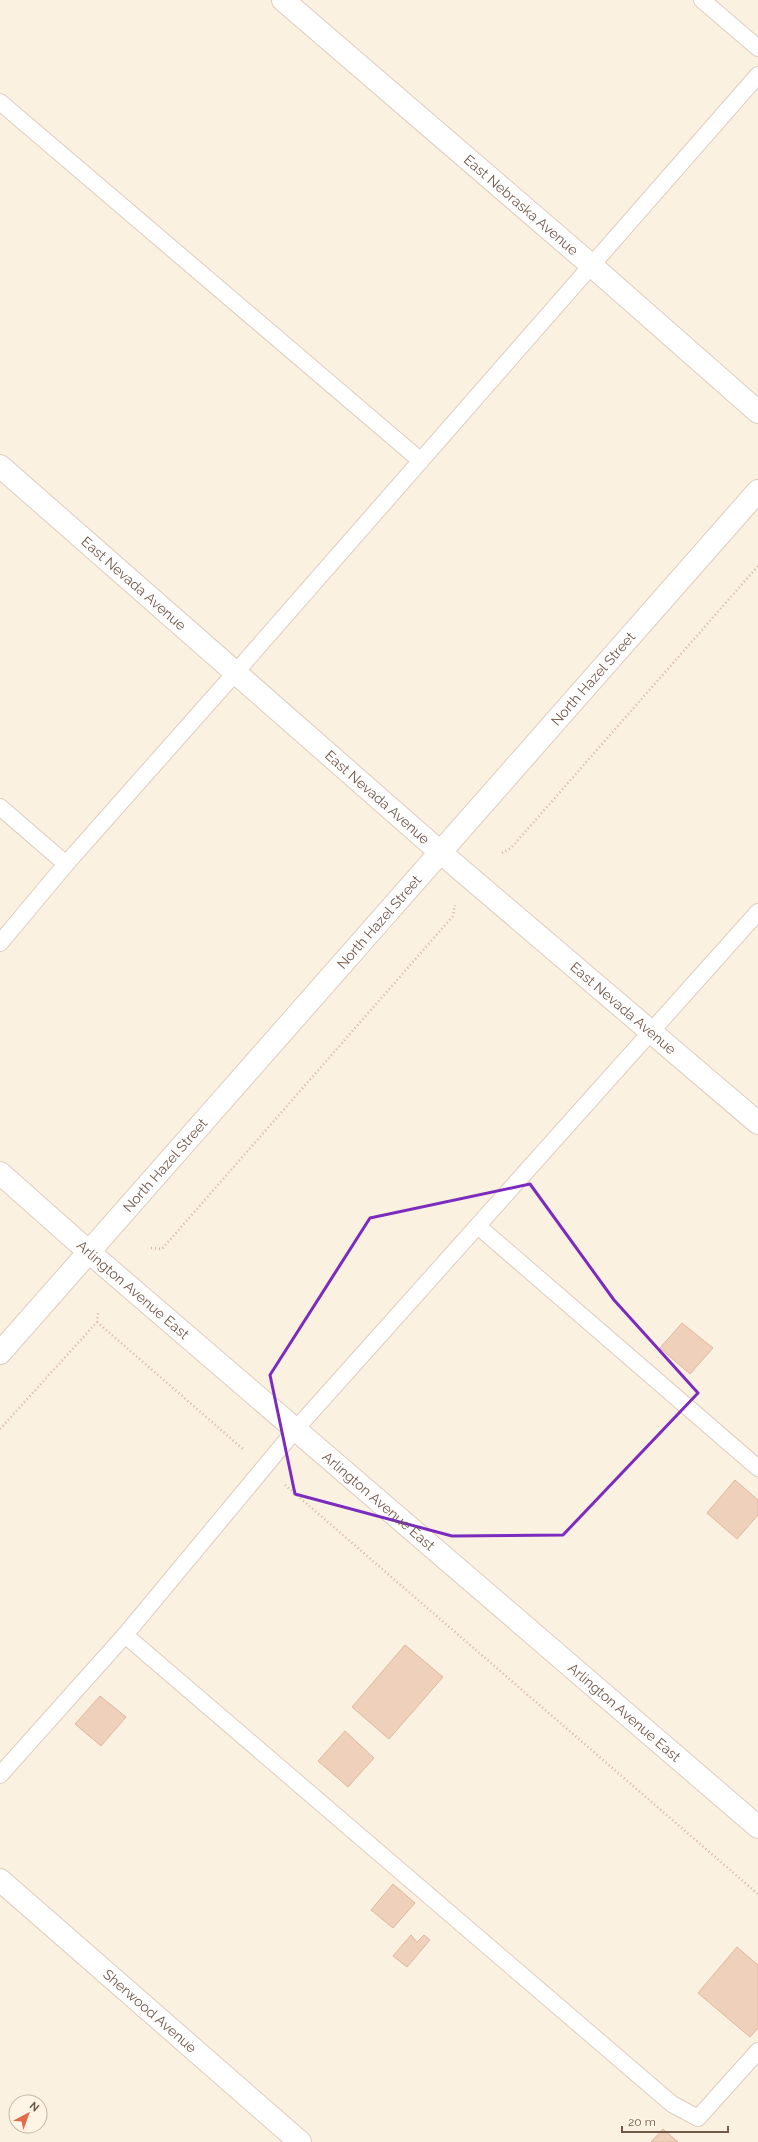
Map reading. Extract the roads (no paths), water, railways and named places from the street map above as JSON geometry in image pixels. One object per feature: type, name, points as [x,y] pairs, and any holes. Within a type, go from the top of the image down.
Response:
[{"type":"street","name":"East Nebraska Avenue","points":[[283,0],[591,265],[758,412]]},
{"type":"street","name":"East Nevada Avenue","points":[[0,466],[440,852],[758,1123]]},
{"type":"street","name":"North Hazel Street","points":[[0,1353],[758,491]]},
{"type":"street","name":"Arlington Avenue East","points":[[0,1173],[89,1252],[758,1827]]},
{"type":"street","name":"Sherwood Avenue","points":[[0,1880],[300,2142]]},
{"type":"lane","points":[[702,0],[758,48]]},
{"type":"lane","points":[[0,943],[66,864],[758,76]]},
{"type":"lane","points":[[0,102],[421,461]]},
{"type":"lane","points":[[0,807],[66,864]]},
{"type":"lane","points":[[0,1775],[124,1635],[296,1429],[479,1227],[758,912]]},
{"type":"lane","points":[[479,1227],[758,1468]]},
{"type":"lane","points":[[124,1635],[672,2104],[698,2118],[758,2051]]}]
